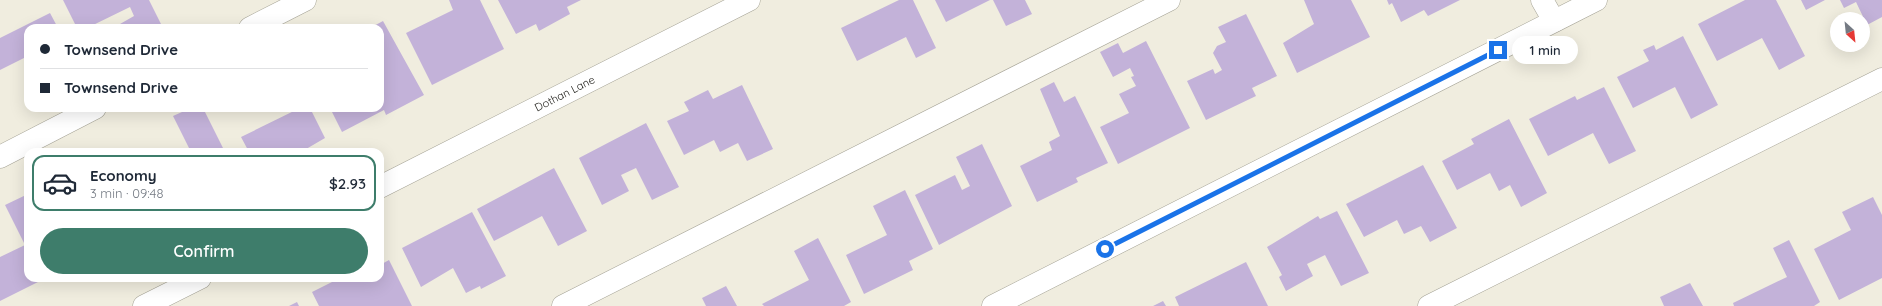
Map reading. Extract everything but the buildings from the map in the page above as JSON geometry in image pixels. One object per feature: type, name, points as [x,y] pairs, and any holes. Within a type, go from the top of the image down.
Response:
[{"type":"street","points":[[258,24],[305,0]]},
{"type":"street","name":"Dothan Lane","points":[[384,185],[749,0]]},
{"type":"street","points":[[563,306],[1169,0]]},
{"type":"street","points":[[1542,0],[1554,21]]},
{"type":"street","points":[[993,306],[1596,0]]},
{"type":"street","points":[[1429,306],[1882,79]]},
{"type":"street","points":[[0,157],[87,112]]},
{"type":"street","points":[[144,306],[192,282]]},
{"type":"route","points":[[1105,249],[1498,50]]}]
